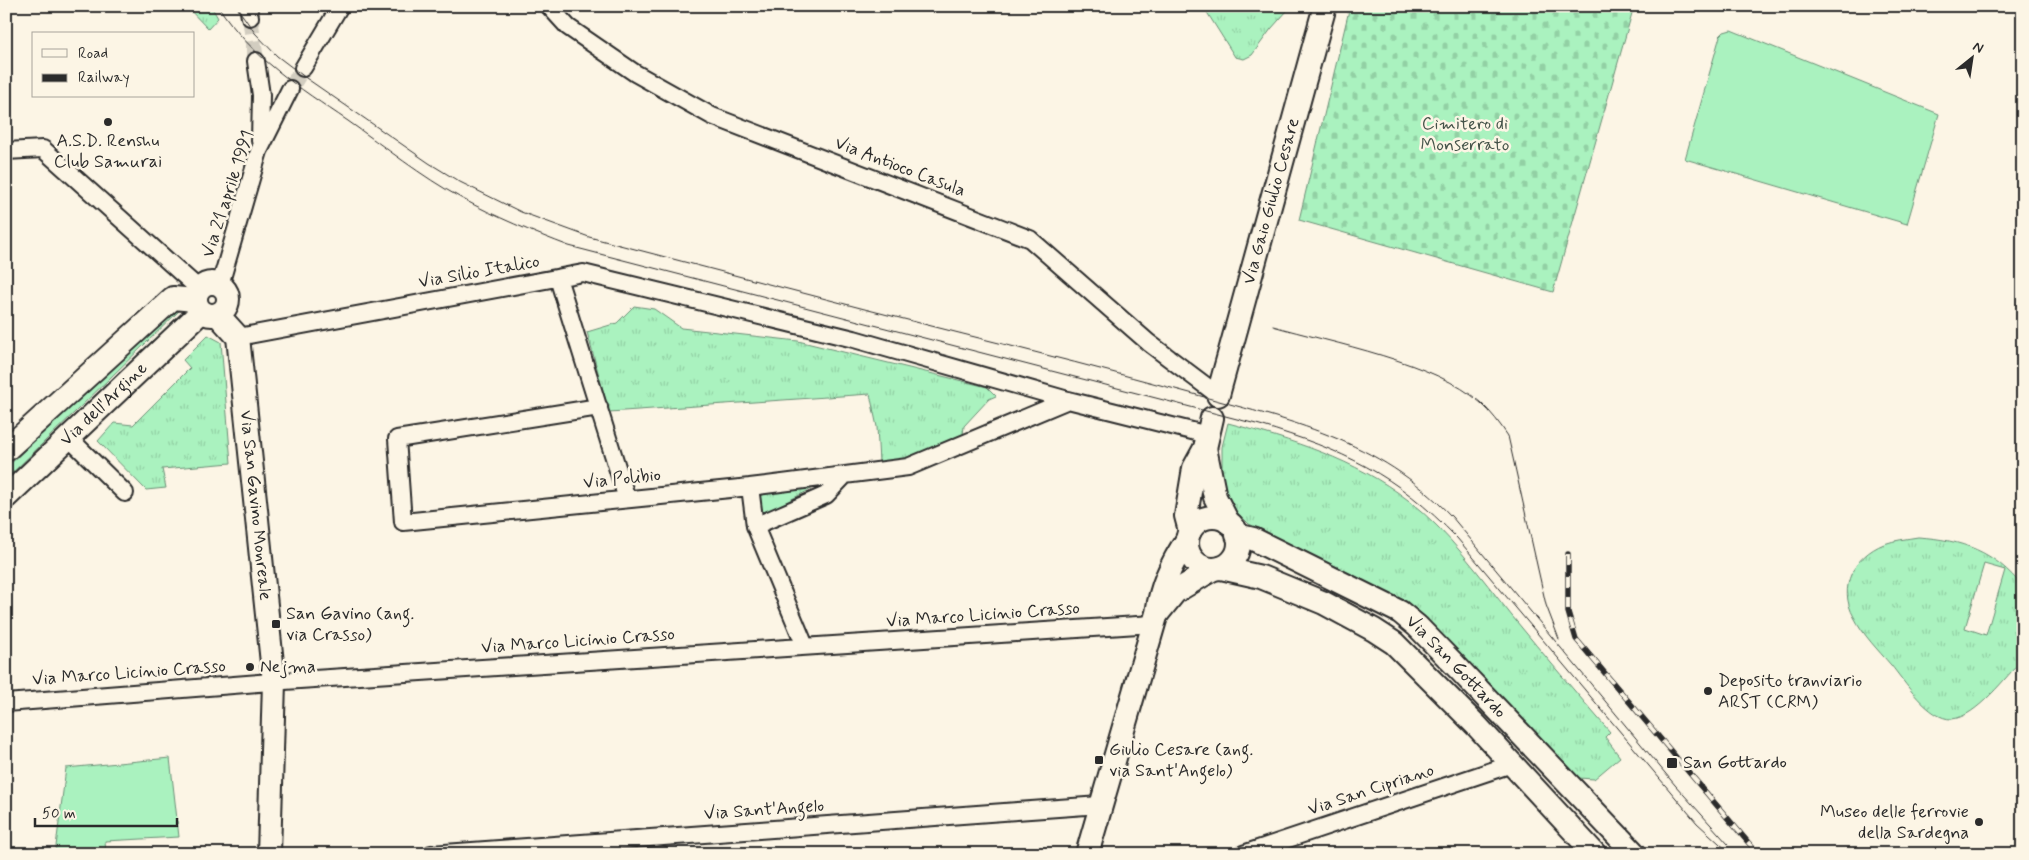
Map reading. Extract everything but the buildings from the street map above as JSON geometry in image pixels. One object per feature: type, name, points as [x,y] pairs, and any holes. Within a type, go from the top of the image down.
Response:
[{"type":"main road","name":"Via Gaio Giulio Cesare","points":[[1218,395],[1325,6]]},
{"type":"main road","name":"Via dell'Argine","points":[[6,450],[173,298],[207,300]]},
{"type":"main road","points":[[207,300],[238,337]]},
{"type":"main road","name":"Via dell'Argine","points":[[6,497],[69,438],[207,300]]},
{"type":"main road","name":"Via San Gavino Monreale","points":[[238,337],[274,682],[269,854]]},
{"type":"main road","points":[[1155,619],[1175,592],[1234,558],[1239,543],[1215,497],[1209,434]]},
{"type":"main road","points":[[1209,434],[1194,468],[1186,516],[1188,549],[1191,557],[1197,564],[1217,568]]},
{"type":"main road","points":[[1087,854],[1155,619],[1160,591],[1178,552],[1195,524],[1202,519],[1211,517],[1232,528]]},
{"type":"main road","name":"Via San Gottardo","points":[[1232,528],[1400,612],[1417,626],[1461,670],[1634,854]]},
{"type":"main road","name":"Via San Gottardo","points":[[1217,568],[1261,577],[1290,588],[1324,603],[1394,643],[1512,764],[1595,854]]},
{"type":"street","points":[[303,68],[340,6]]},
{"type":"street","name":"Via Antioco Casula","points":[[549,6],[568,27],[635,73],[712,116],[1030,239],[1148,343],[1218,395]]},
{"type":"street","points":[[256,61],[261,95],[262,122],[259,151]]},
{"type":"street","name":"Via 21 aprile 1991","points":[[207,300],[259,151],[290,89]]},
{"type":"street","points":[[6,151],[43,149],[207,300]]},
{"type":"street","points":[[558,278],[583,273],[854,339],[1068,400],[1209,434]]},
{"type":"street","name":"Via Silio Italico","points":[[238,337],[558,278],[627,499]]},
{"type":"street","name":"Via Polibio","points":[[599,407],[397,439],[403,522],[750,487],[908,467],[1068,400]]},
{"type":"street","points":[[69,438],[125,493]]},
{"type":"street","points":[[755,526],[826,494],[845,475]]},
{"type":"street","points":[[750,487],[755,526],[805,646]]},
{"type":"street","name":"Via Marco Licinio Crasso","points":[[6,703],[1155,619]]},
{"type":"street","name":"Via San Cipriano","points":[[1243,854],[1512,764]]},
{"type":"street","name":"Via Sant'Angelo","points":[[431,854],[1100,805]]},
{"type":"green space","points":[[186,6],[211,6],[218,18],[208,29]]},
{"type":"green space","points":[[1203,6],[1286,6],[1287,11],[1252,55],[1244,59],[1235,57]]},
{"type":"green space","name":"Cimitero di Monserrato","points":[[1350,6],[1634,6],[1553,292],[1299,220]]},
{"type":"green space","points":[[1731,30],[1939,114],[1907,224],[1685,159],[1720,36],[1724,32]]},
{"type":"green space","points":[[179,305],[181,309],[6,479],[6,468]]},
{"type":"green space","points":[[634,306],[654,309],[681,328],[798,341],[987,387],[996,396],[989,399],[964,426],[963,435],[908,458],[879,462],[877,427],[870,394],[609,412],[587,332],[617,323]]},
{"type":"green space","points":[[208,335],[221,342],[231,463],[162,469],[166,488],[146,490],[98,441],[114,423],[133,425],[190,368],[183,360]]},
{"type":"green space","points":[[1228,423],[1276,436],[1322,452],[1367,473],[1408,500],[1450,540],[1610,732],[1605,737],[1620,757],[1594,779],[1578,778],[1417,610],[1357,577],[1249,524],[1233,508],[1224,487],[1222,447]]},
{"type":"green space","points":[[817,486],[761,515],[759,492]]},
{"type":"green space","points":[[1918,537],[1949,541],[1989,556],[2001,564],[2023,587],[2023,659],[1981,704],[1962,717],[1943,718],[1926,707],[1866,636],[1849,606],[1847,595],[1851,574],[1864,556],[1884,544]],"holes":[[[1984,564],[2005,570],[1986,635],[1965,628]]]},
{"type":"green space","points":[[170,758],[179,837],[105,841],[106,854],[55,854],[66,768]]},
{"type":"tunnel","points":[[250,17],[256,61]]},
{"type":"tunnel","points":[[290,89],[303,68]]},
{"type":"tram line","points":[[218,6],[231,24],[261,56],[311,96],[417,171],[446,189],[487,212],[541,235],[569,246],[1260,425],[1317,444],[1367,467],[1412,497],[1457,538],[1697,823],[1731,854]]},
{"type":"tram line","points":[[236,6],[255,33],[277,56],[306,78],[429,163],[460,182],[521,212],[589,237],[1262,413],[1330,436],[1363,450],[1394,468],[1424,490],[1452,517],[1675,785],[1728,844]]},
{"type":"tram line","points":[[1273,326],[1353,347],[1411,365],[1438,376],[1462,389],[1489,411],[1508,436],[1546,605],[1559,639]]},
{"type":"railway","points":[[1568,554],[1568,612],[1576,639],[1758,854]]},
{"type":"place","name":"A.S.D. Renshu Club Samurai","points":[[108,122]]},
{"type":"place","name":"San Gavino (ang. via Crasso)","points":[[276,624]]},
{"type":"place","name":"Nejma","points":[[250,667]]},
{"type":"place","name":"Deposito tranviario ARST (CRM)","points":[[1708,691]]},
{"type":"place","name":"Giulio Cesare (ang. via Sant'Angelo)","points":[[1099,760]]},
{"type":"place","name":"San Gottardo","points":[[1672,763]]},
{"type":"place","name":"Museo delle ferrovie della Sardegna","points":[[1979,822]]}]
